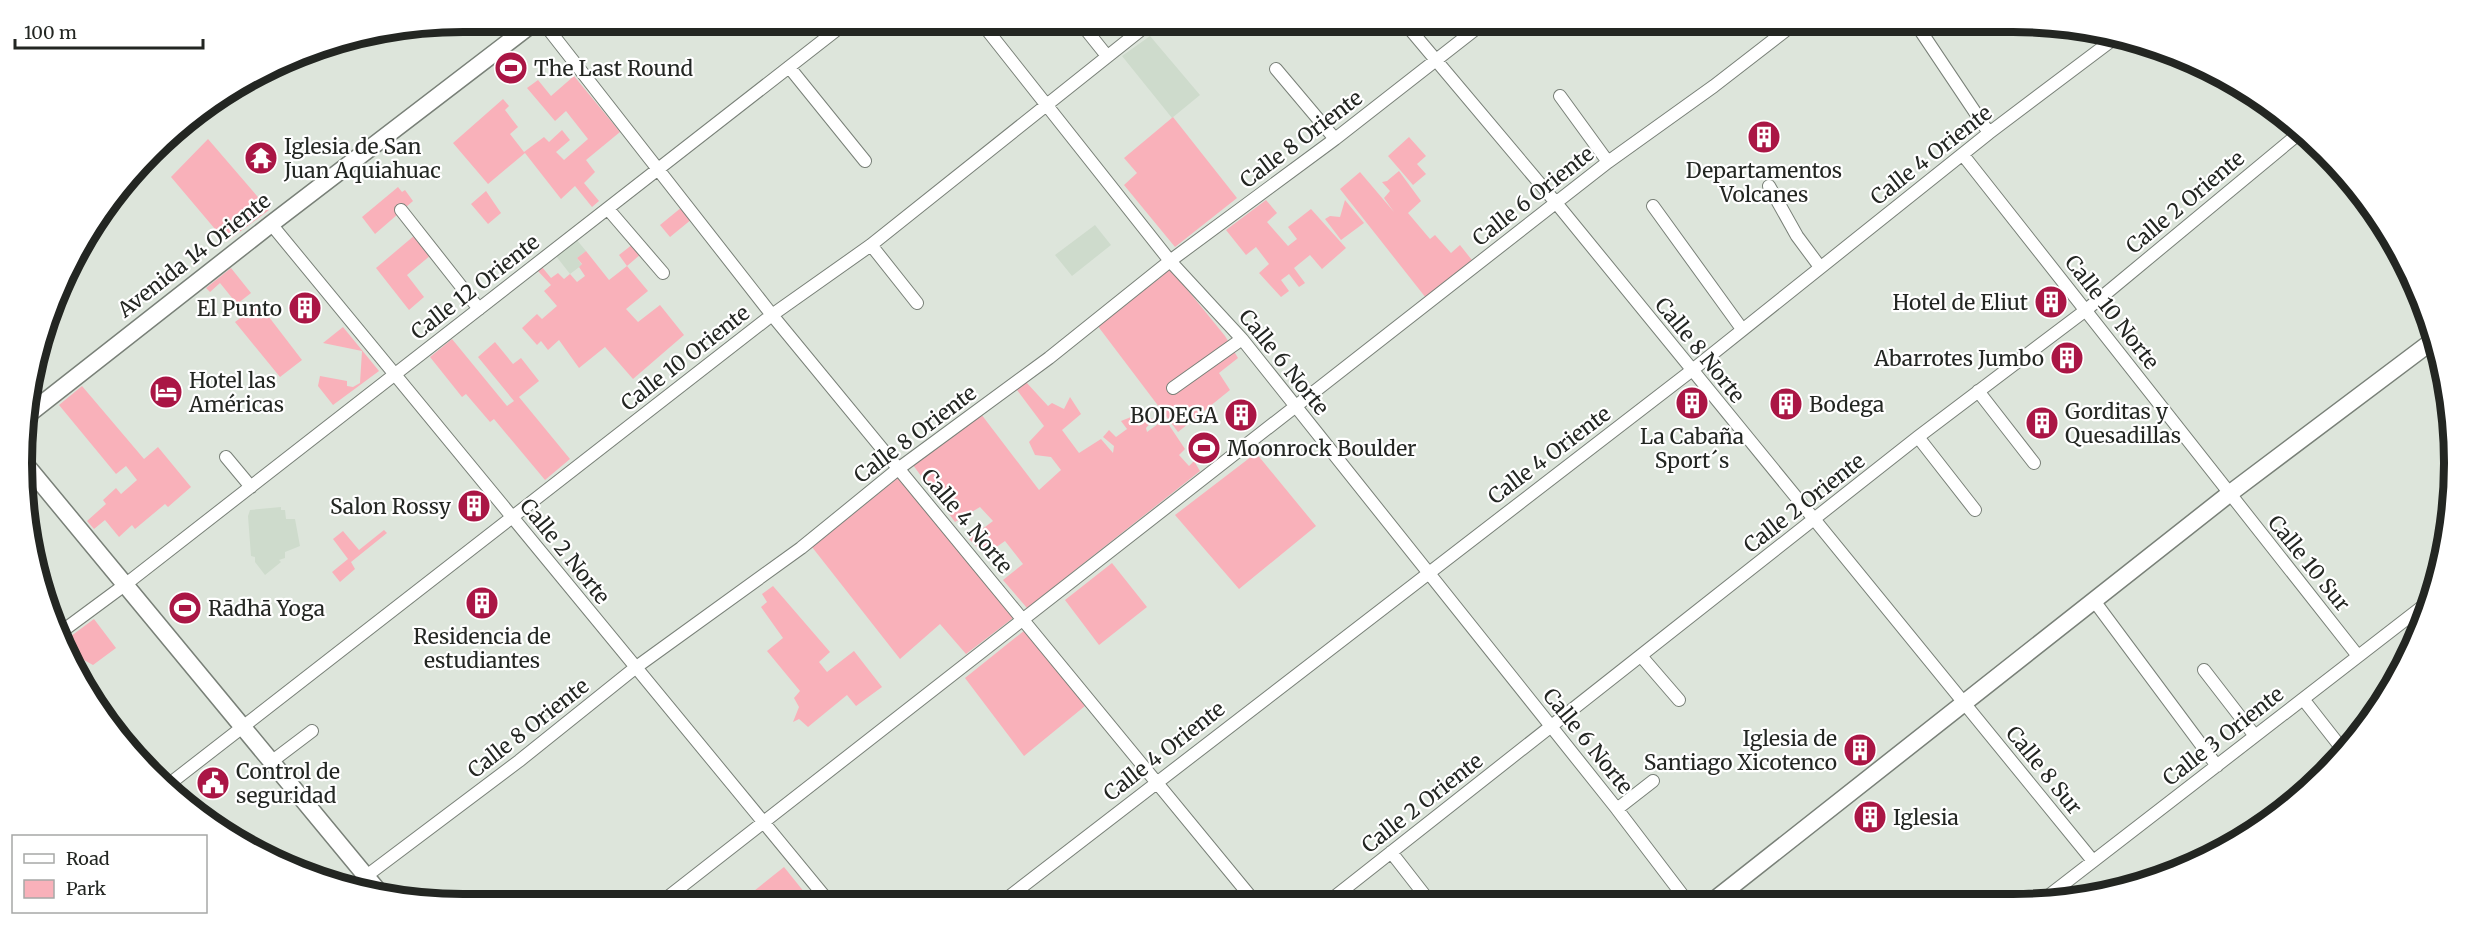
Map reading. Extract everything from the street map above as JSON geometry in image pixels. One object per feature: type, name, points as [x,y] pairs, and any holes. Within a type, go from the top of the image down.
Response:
[{"type":"main road","name":"Avenida 14 Oriente","points":[[35,409],[522,32]]},
{"type":"main road","points":[[1722,894],[1965,705],[2229,494],[2427,345]]},
{"type":"main road","points":[[32,472],[372,884]]},
{"type":"street","name":"Calle 4 Norte","points":[[551,32],[772,315],[1248,894]]},
{"type":"street","name":"Calle 12 Oriente","points":[[65,629],[394,376],[834,32]]},
{"type":"street","name":"Calle 6 Norte","points":[[988,32],[1170,261],[1242,339],[1617,809],[1682,894]]},
{"type":"street","points":[[1088,32],[1107,56]]},
{"type":"street","name":"Calle 10 Oriente","points":[[173,782],[772,315],[871,244],[1138,32]]},
{"type":"street","name":"Calle 8 Norte","points":[[1412,32],[1557,204],[1965,705]]},
{"type":"street","name":"Calle 8 Oriente","points":[[360,881],[519,762],[635,668],[801,548],[898,470],[1049,358],[1170,261],[1335,139],[1472,32]]},
{"type":"street","name":"Calle 6 Oriente","points":[[672,894],[1608,162],[1714,86],[1784,32]]},
{"type":"street","points":[[1921,32],[1989,133]]},
{"type":"street","name":"Calle 4 Oriente","points":[[1012,894],[1691,370],[1962,154],[2109,43]]},
{"type":"street","points":[[789,67],[865,161]]},
{"type":"street","points":[[1276,69],[1335,139]]},
{"type":"street","points":[[1560,96],[1608,162]]},
{"type":"street","name":"Calle 2 Oriente","points":[[1338,894],[1918,437],[2086,310],[2295,137]]},
{"type":"street","name":"Calle 10 Norte","points":[[1962,154],[2229,494]]},
{"type":"street","points":[[1769,186],[1797,236],[1820,267]]},
{"type":"street","points":[[1653,206],[1742,329]]},
{"type":"street","points":[[608,209],[663,273]]},
{"type":"street","points":[[401,210],[479,309]]},
{"type":"street","name":"Calle 2 Norte","points":[[271,224],[823,894]]},
{"type":"street","points":[[871,244],[917,303]]},
{"type":"street","points":[[1173,388],[1242,339]]},
{"type":"street","points":[[1978,391],[2034,463]]},
{"type":"street","points":[[1918,437],[1975,510]]},
{"type":"street","points":[[226,457],[251,487]]},
{"type":"street","name":"Calle 10 Sur","points":[[2229,494],[2358,656]]},
{"type":"street","points":[[2095,602],[2217,766]]},
{"type":"street","name":"Calle 3 Oriente","points":[[2054,892],[2417,610]]},
{"type":"street","points":[[1641,656],[1679,700]]},
{"type":"street","points":[[2204,670],[2255,736]]},
{"type":"street","points":[[2303,699],[2339,745]]},
{"type":"street","name":"Calle 8 Sur","points":[[1965,705],[2093,861]]},
{"type":"street","points":[[271,762],[312,731]]},
{"type":"street","points":[[1617,809],[1653,781]]},
{"type":"street","points":[[1391,852],[1424,894]]},
{"type":"shaded area","points":[[1150,36],[1200,95],[1172,118],[1122,56]]},
{"type":"shaded area","points":[[1095,225],[1111,245],[1072,276],[1055,255]]},
{"type":"shaded area","points":[[576,239],[586,251],[577,258],[582,265],[570,274],[556,256]]},
{"type":"shaded area","points":[[281,507],[281,510],[285,510],[286,519],[295,519],[300,546],[285,552],[285,558],[279,560],[281,562],[265,575],[255,562],[255,557],[251,556],[248,516],[250,510]]},
{"type":"green space","points":[[574,76],[620,132],[586,160],[595,172],[584,183],[599,201],[592,207],[575,186],[561,199],[525,153],[488,184],[453,143],[503,99],[509,106],[505,110],[518,127],[510,134],[524,152],[544,137],[549,142],[562,130],[570,140],[556,152],[564,160],[588,139],[566,111],[555,121],[527,88],[538,80],[551,96]]},
{"type":"green space","points":[[1173,117],[1237,198],[1175,247],[1124,185],[1137,173],[1124,158]]},
{"type":"green space","points":[[1409,137],[1426,156],[1417,164],[1426,174],[1413,185],[1388,156]]},
{"type":"green space","points":[[208,139],[269,210],[226,242],[171,177]]},
{"type":"green space","points":[[1399,171],[1421,201],[1408,213],[1430,239],[1435,235],[1451,253],[1460,245],[1475,264],[1426,298],[1340,189],[1360,172],[1394,212],[1384,198],[1390,191],[1382,182],[1387,181]]},
{"type":"green space","points":[[398,187],[402,192],[405,190],[413,201],[375,234],[362,217]]},
{"type":"green space","points":[[486,191],[501,213],[488,224],[471,204]]},
{"type":"green space","points":[[1266,200],[1277,213],[1267,222],[1288,246],[1297,239],[1288,227],[1311,209],[1346,248],[1322,269],[1310,255],[1294,268],[1305,283],[1299,287],[1289,274],[1281,280],[1289,291],[1281,297],[1259,273],[1269,264],[1256,247],[1246,255],[1226,230]]},
{"type":"green space","points":[[1345,200],[1364,223],[1341,240],[1325,219],[1330,216],[1340,217]]},
{"type":"green space","points":[[682,207],[692,219],[670,237],[660,225]]},
{"type":"green space","points":[[415,235],[431,255],[407,275],[424,297],[409,310],[376,268]]},
{"type":"green space","points":[[633,244],[641,254],[627,266],[619,255]]},
{"type":"green space","points":[[586,251],[609,280],[627,266],[648,291],[626,309],[638,322],[660,305],[684,335],[633,379],[605,347],[579,368],[559,340],[548,350],[541,341],[537,345],[522,328],[537,314],[542,319],[557,306],[544,291],[551,285],[537,270],[542,267],[551,278],[558,273],[564,279],[570,274],[577,282],[585,276],[579,267],[582,264],[577,258]]},
{"type":"green space","points":[[231,268],[251,293],[237,304],[220,283],[210,292],[206,288]]},
{"type":"green space","points":[[1166,270],[1173,272],[1225,336],[1238,358],[1219,373],[1230,390],[1178,432],[1097,325],[1160,278]]},
{"type":"green space","points":[[259,304],[302,360],[280,377],[235,322]]},
{"type":"green space","points":[[343,327],[379,371],[333,405],[318,386],[320,376],[347,381],[347,386],[353,387],[360,383],[362,351],[323,343]]},
{"type":"green space","points":[[452,339],[507,406],[514,401],[478,357],[495,342],[513,364],[521,358],[539,381],[519,397],[570,459],[545,480],[494,419],[490,422],[466,394],[462,397],[430,357]]},
{"type":"green space","points":[[1026,382],[1048,406],[1052,403],[1064,409],[1070,397],[1081,414],[1062,430],[1079,453],[1101,439],[1113,453],[1114,446],[1103,437],[1109,430],[1116,437],[1127,429],[1121,421],[1131,417],[1139,426],[1151,418],[1153,420],[1146,428],[1147,432],[1165,419],[1185,449],[1179,455],[1189,466],[1194,461],[1200,471],[1027,608],[1003,580],[1023,564],[1005,541],[985,555],[969,539],[993,521],[980,507],[955,522],[913,465],[981,414],[1039,490],[1061,470],[1051,457],[1035,455],[1029,442],[1044,426],[1017,390]]},
{"type":"green space","points":[[82,386],[144,459],[158,447],[191,487],[168,507],[165,504],[135,529],[132,525],[119,537],[105,520],[94,529],[87,521],[106,504],[103,500],[116,488],[121,494],[137,480],[126,466],[116,474],[59,405]]},
{"type":"green space","points":[[1256,453],[1316,526],[1239,589],[1175,515]]},
{"type":"green space","points":[[899,477],[1013,618],[966,654],[940,624],[900,659],[812,547]]},
{"type":"green space","points":[[384,530],[387,533],[351,562],[355,569],[340,582],[332,572],[348,559],[333,539],[343,531],[359,550]]},
{"type":"green space","points":[[1112,563],[1147,607],[1099,645],[1065,600]]},
{"type":"green space","points":[[773,586],[830,652],[819,662],[827,672],[854,651],[882,687],[856,706],[847,695],[808,727],[799,719],[793,722],[799,707],[794,698],[800,691],[767,651],[783,638],[761,607],[767,602],[762,594]]},
{"type":"green space","points":[[94,619],[116,648],[93,665],[82,659],[69,638]]},
{"type":"green space","points":[[1025,630],[1085,706],[1024,756],[965,678]]},
{"type":"green space","points":[[784,867],[806,894],[750,894]]},
{"type":"place","name":"The Last Round","points":[[511,68]]},
{"type":"place","name":"Departamentos Volcanes","points":[[1764,137]]},
{"type":"place","name":"Iglesia de San Juan Aquiahuac","points":[[261,158]]},
{"type":"place","name":"Hotel de Eliut","points":[[2051,302]]},
{"type":"place","name":"El Punto","points":[[305,308]]},
{"type":"place","name":"Abarrotes Jumbo","points":[[2067,358]]},
{"type":"place","name":"Hotel las Américas","points":[[166,392]]},
{"type":"place","name":"La Cabaña Sport´s","points":[[1692,403]]},
{"type":"place","name":"Bodega","points":[[1786,404]]},
{"type":"place","name":"BODEGA","points":[[1241,415]]},
{"type":"place","name":"Gorditas y Quesadillas","points":[[2042,423]]},
{"type":"place","name":"Moonrock Boulder","points":[[1204,448]]},
{"type":"place","name":"Salon Rossy","points":[[474,506]]},
{"type":"place","name":"Residencia de estudiantes","points":[[482,603]]},
{"type":"place","name":"Rādhā Yoga","points":[[185,608]]},
{"type":"place","name":"Iglesia de Santiago Xicotenco","points":[[1860,750]]},
{"type":"place","name":"Control de seguridad","points":[[213,783]]},
{"type":"place","name":"Iglesia","points":[[1870,817]]}]
